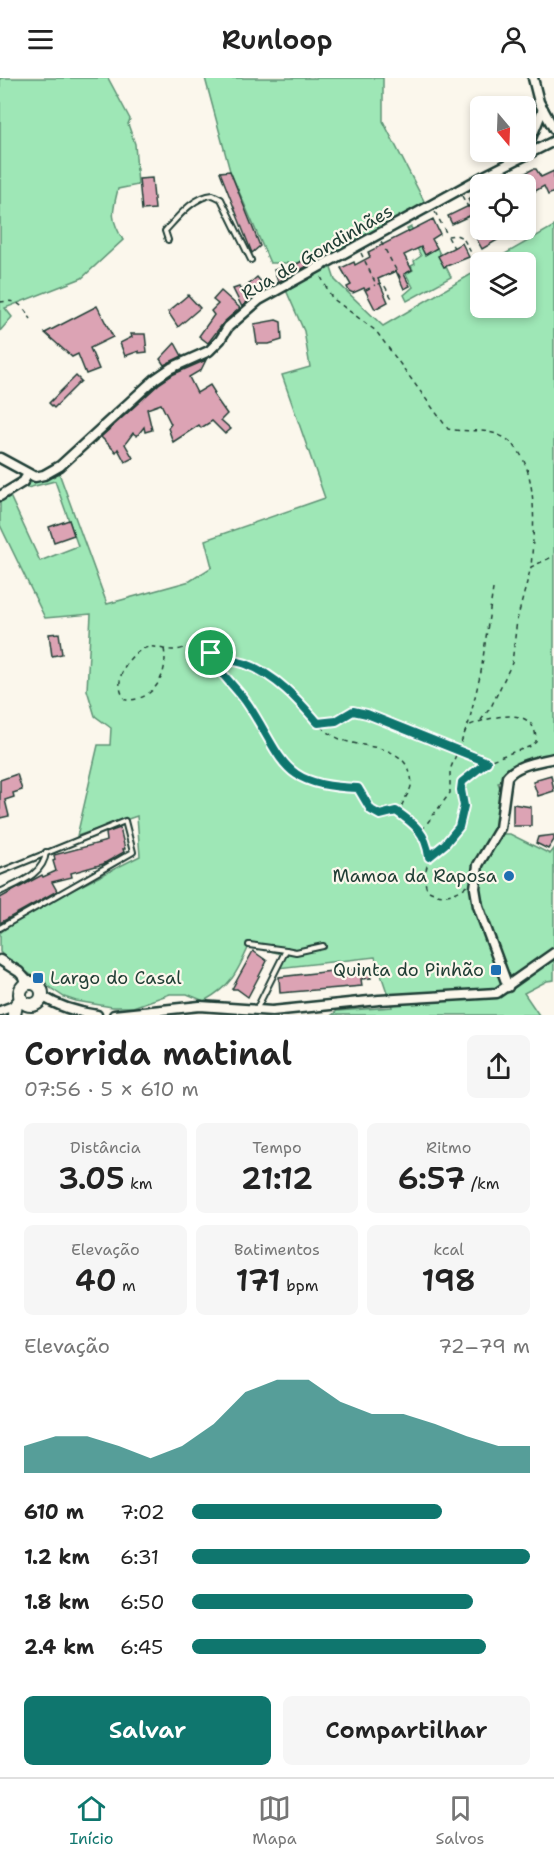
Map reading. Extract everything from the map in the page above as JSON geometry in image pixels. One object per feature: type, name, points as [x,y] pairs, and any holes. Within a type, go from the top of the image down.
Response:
[{"type":"street","points":[[533,78],[543,109],[554,129]]},
{"type":"street","points":[[536,126],[543,109]]},
{"type":"street","name":"Rua de Gondinhães","points":[[536,149],[554,141]]},
{"type":"street","name":"Rua de Gondinhães","points":[[0,496],[23,482],[28,474],[35,477],[44,476],[60,466],[155,379],[171,368],[209,351],[233,322],[259,300],[511,162]]},
{"type":"street","points":[[0,458],[28,474]]},
{"type":"street","points":[[508,987],[478,906],[475,880],[478,865],[500,828],[507,777],[519,768],[554,758]]},
{"type":"street","points":[[114,1015],[200,1006],[298,1012],[379,1000],[497,993],[554,953]]},
{"type":"street","points":[[0,960],[19,972],[30,983],[39,987],[42,996],[55,1004],[74,1012],[97,1015]]},
{"type":"street","points":[[17,1007],[21,988],[30,983]]},
{"type":"street","points":[[0,1011],[32,1005],[42,996]]},
{"type":"lane","points":[[168,240],[165,231],[173,222],[199,200],[213,195],[220,199],[251,260]]},
{"type":"lane","points":[[0,872],[125,821],[134,852],[0,928]]},
{"type":"lane","points":[[0,892],[40,869],[45,861],[46,852]]},
{"type":"lane","points":[[249,945],[296,952],[323,946]]},
{"type":"lane","points":[[256,1011],[286,951]]},
{"type":"path","points":[[458,190],[470,211]]},
{"type":"path","points":[[432,206],[454,248]]},
{"type":"path","points":[[378,236],[401,279]]},
{"type":"path","points":[[448,236],[463,238],[471,252]]},
{"type":"path","points":[[357,247],[376,284]]},
{"type":"path","points":[[318,268],[323,285],[332,298],[376,330],[448,429],[483,430],[502,436],[514,444],[526,468],[533,493],[535,515],[531,567],[517,620],[512,663],[491,707],[481,721]]},
{"type":"path","points":[[366,290],[383,283],[393,300]]},
{"type":"path","points":[[0,302],[13,300],[20,304],[32,320]]},
{"type":"path","points":[[531,567],[554,556]]},
{"type":"path","points":[[422,830],[450,793],[450,770],[468,726],[481,672],[492,589]]},
{"type":"path","points":[[164,649],[164,671],[157,686],[142,699],[126,700],[121,695],[119,687],[122,675],[132,655],[150,647],[175,650],[200,646],[216,657],[246,664],[274,680],[330,734],[339,739],[389,751],[400,757],[412,780],[412,789],[402,801],[400,813]]},
{"type":"path","points":[[211,653],[226,679],[236,687],[249,706],[275,754],[301,779],[318,785],[358,788],[375,813],[380,815],[396,811],[400,813],[422,830],[429,857]]},
{"type":"path","points":[[318,723],[336,721],[353,711],[367,714],[487,762]]},
{"type":"path","points":[[468,726],[511,715],[526,720],[536,738],[536,742],[531,746],[487,762],[462,782],[464,806],[459,827],[445,844],[429,857],[424,869],[423,878],[428,890],[438,896],[453,895],[475,880]]},
{"type":"green space","points":[[0,78],[108,78],[130,119],[128,124],[135,144],[138,185],[118,189],[113,215],[123,240],[82,278],[5,308],[12,317],[0,331]]},
{"type":"green space","points":[[205,78],[383,78],[383,121],[426,205],[325,259],[321,251],[298,263],[270,263],[230,171]]},
{"type":"green space","points":[[554,226],[554,758],[522,765],[498,783],[501,790],[498,834],[510,834],[550,854],[554,849],[554,980],[547,981],[524,993],[539,1015],[332,1015],[337,1011],[392,1007],[375,957],[278,968],[282,954],[249,946],[232,978],[221,990],[204,1001],[187,994],[170,994],[133,1007],[112,1007],[64,997],[6,958],[0,952],[0,933],[23,915],[140,856],[137,816],[77,836],[98,745],[110,745],[111,728],[95,716],[87,690],[91,614],[45,618],[0,525],[0,499],[9,494],[40,561],[78,546],[55,481],[27,488],[27,484],[59,473],[107,604],[190,581],[212,567],[205,540],[325,498],[282,375],[310,367],[304,331],[286,290],[330,265],[335,280],[383,326],[470,275],[470,318],[536,318],[536,252],[508,252],[530,240],[536,240],[536,236]]},
{"type":"green space","points":[[411,227],[425,254],[437,248],[451,277],[407,301],[404,295],[413,287],[406,274],[413,270],[411,266],[421,256],[407,229]]},
{"type":"building","points":[[536,169],[541,177],[554,171],[554,192],[548,195],[544,186],[536,191],[536,174],[524,174]]},
{"type":"building","points":[[230,171],[260,246],[252,253],[220,172]]},
{"type":"building","points":[[152,178],[155,209],[142,210],[139,179]]},
{"type":"building","points":[[470,205],[470,216],[452,224],[448,216]]},
{"type":"building","points":[[433,219],[440,234],[432,239],[437,248],[425,255],[421,247],[404,255],[412,270],[404,274],[410,286],[404,289],[396,271],[378,279],[388,302],[375,309],[364,288],[353,293],[349,291],[347,287],[351,285],[341,268],[354,262],[355,265],[370,257],[368,252]]},
{"type":"building","points":[[477,240],[497,240],[482,249]]},
{"type":"building","points":[[462,243],[469,257],[444,267],[438,256]]},
{"type":"building","points":[[321,251],[324,257],[278,282],[274,270],[283,267],[284,271]]},
{"type":"building","points":[[257,277],[262,283],[249,294],[251,298],[242,307],[233,289],[239,287],[241,291]]},
{"type":"building","points":[[221,291],[240,308],[224,322],[208,343],[199,336],[214,315],[211,311],[218,304],[213,300]]},
{"type":"building","points":[[188,295],[200,308],[178,327],[168,312]]},
{"type":"building","points":[[97,306],[113,337],[90,348],[99,369],[86,374],[78,354],[72,357],[45,333]]},
{"type":"building","points":[[276,320],[281,322],[282,340],[269,344],[257,344],[254,324]]},
{"type":"building","points":[[131,334],[145,334],[147,352],[139,353],[139,351],[125,356],[120,343],[132,337]]},
{"type":"building","points":[[175,343],[182,356],[164,365],[160,359]]},
{"type":"building","points":[[206,360],[201,370],[189,377],[197,393],[210,385],[215,393],[213,394],[227,414],[221,420],[231,429],[225,434],[212,421],[201,428],[199,425],[173,442],[168,428],[171,424],[161,404],[147,409],[152,430],[145,432],[144,427],[137,436],[133,433],[125,444],[133,458],[125,462],[118,449],[116,452],[101,437],[159,384],[174,374]]},
{"type":"building","points":[[76,376],[81,381],[54,408],[49,403]]},
{"type":"building","points":[[69,520],[74,535],[54,542],[49,527]]},
{"type":"building","points":[[59,633],[62,654],[52,656],[49,634]]},
{"type":"building","points":[[17,774],[22,790],[13,793],[14,797],[5,800],[9,816],[0,818],[0,780]]},
{"type":"building","points":[[551,775],[554,791],[538,796],[533,782]]},
{"type":"building","points":[[513,804],[531,807],[531,826],[513,826]]},
{"type":"building","points":[[120,828],[124,852],[103,864],[71,873],[72,877],[52,882],[57,891],[0,923],[0,898],[42,875],[43,877],[56,871],[54,855],[107,841],[106,833]]},
{"type":"building","points":[[554,835],[554,840],[548,849],[536,843],[538,837]]},
{"type":"building","points":[[253,951],[267,961],[248,997],[237,989],[232,989]]},
{"type":"building","points":[[368,967],[371,978],[361,979],[362,986],[280,993],[279,977]]},
{"type":"place","name":"Mamoa da Raposa","points":[[509,876]]},
{"type":"place","name":"Quinta do Pinhão","points":[[496,970]]},
{"type":"place","name":"Largo do Casal","points":[[38,978]]},
{"type":"route","points":[[211,653],[216,657],[246,664],[274,680],[290,693],[318,723],[336,721],[353,711],[367,714],[487,762],[462,782],[464,806],[459,827],[445,844],[429,857],[422,830],[396,811],[380,815],[371,810],[358,788],[318,785],[301,779],[275,754],[249,706],[236,687],[226,679],[211,653]]}]
